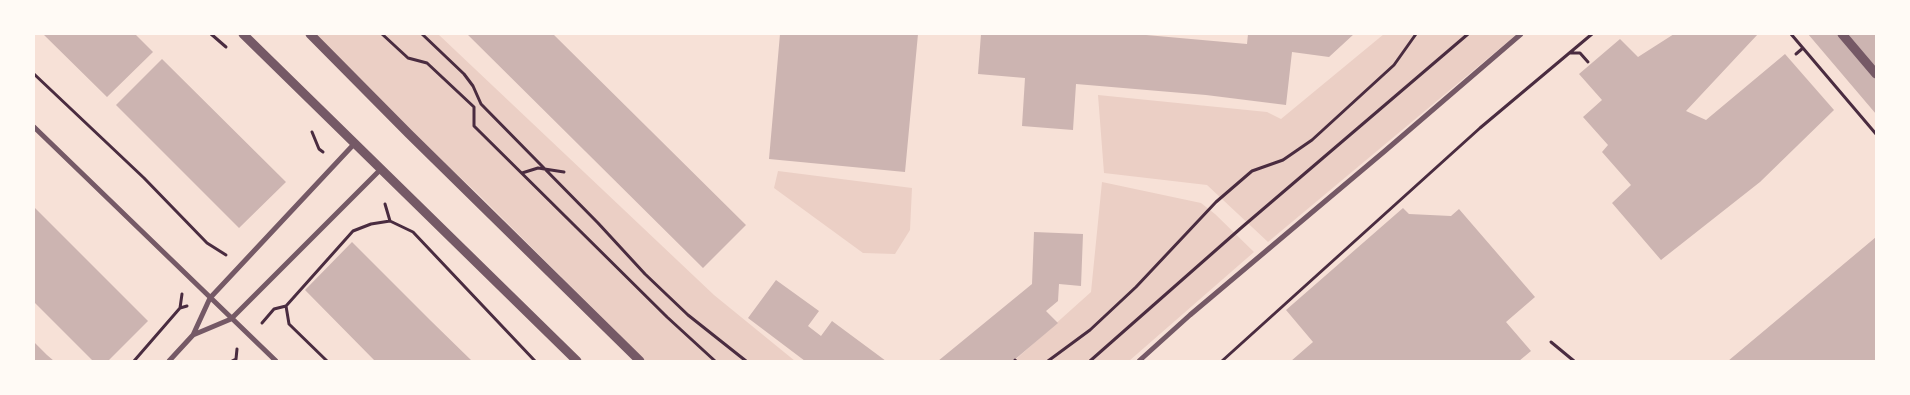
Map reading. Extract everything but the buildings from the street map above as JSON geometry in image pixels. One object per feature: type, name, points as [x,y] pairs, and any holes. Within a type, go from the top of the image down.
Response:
[{"type":"street","points":[[243,34],[577,361]]},
{"type":"street","points":[[310,34],[640,361]]},
{"type":"street","points":[[1138,361],[1521,34]]},
{"type":"street","points":[[1842,34],[1876,74]]},
{"type":"street","points":[[34,127],[276,361]]},
{"type":"street","points":[[169,361],[193,336],[210,298],[355,143]]},
{"type":"street","points":[[193,336],[231,319],[381,169]]},
{"type":"path","points":[[382,34],[408,58],[427,63],[474,107],[474,126],[715,361]]},
{"type":"path","points":[[422,34],[464,74],[473,86],[482,104],[645,274],[688,315],[746,361]]},
{"type":"path","points":[[1048,361],[1090,330],[1136,287],[1216,202],[1252,172],[1283,160],[1312,140],[1394,64],[1416,34]]},
{"type":"path","points":[[1090,361],[1249,221],[1468,34]]},
{"type":"path","points":[[1222,361],[1480,128],[1568,52],[1592,34]]},
{"type":"path","points":[[1791,34],[1876,134]]},
{"type":"path","points":[[1796,54],[1803,48]]},
{"type":"path","points":[[1568,52],[1580,53],[1588,62]]},
{"type":"path","points":[[34,74],[144,178],[208,243],[230,258]]},
{"type":"path","points":[[522,173],[538,168],[564,172]]},
{"type":"path","points":[[232,361],[236,359],[237,347],[250,336],[274,309],[286,306],[353,231],[371,224],[390,221]]},
{"type":"path","points":[[286,306],[289,324],[327,361]]},
{"type":"path","points":[[1551,342],[1574,361]]},
{"type":"shaded area","points":[[311,34],[438,34],[714,295],[795,361],[646,361],[475,191],[411,132]]},
{"type":"shaded area","points":[[1384,34],[1517,34],[1268,242],[1207,185],[1104,173],[1098,95],[1267,112],[1281,119]]},
{"type":"shaded area","points":[[778,171],[912,188],[910,230],[895,254],[863,253],[774,188]]},
{"type":"shaded area","points":[[1102,182],[1201,203],[1254,252],[1129,361],[1014,361],[1091,292]]}]
